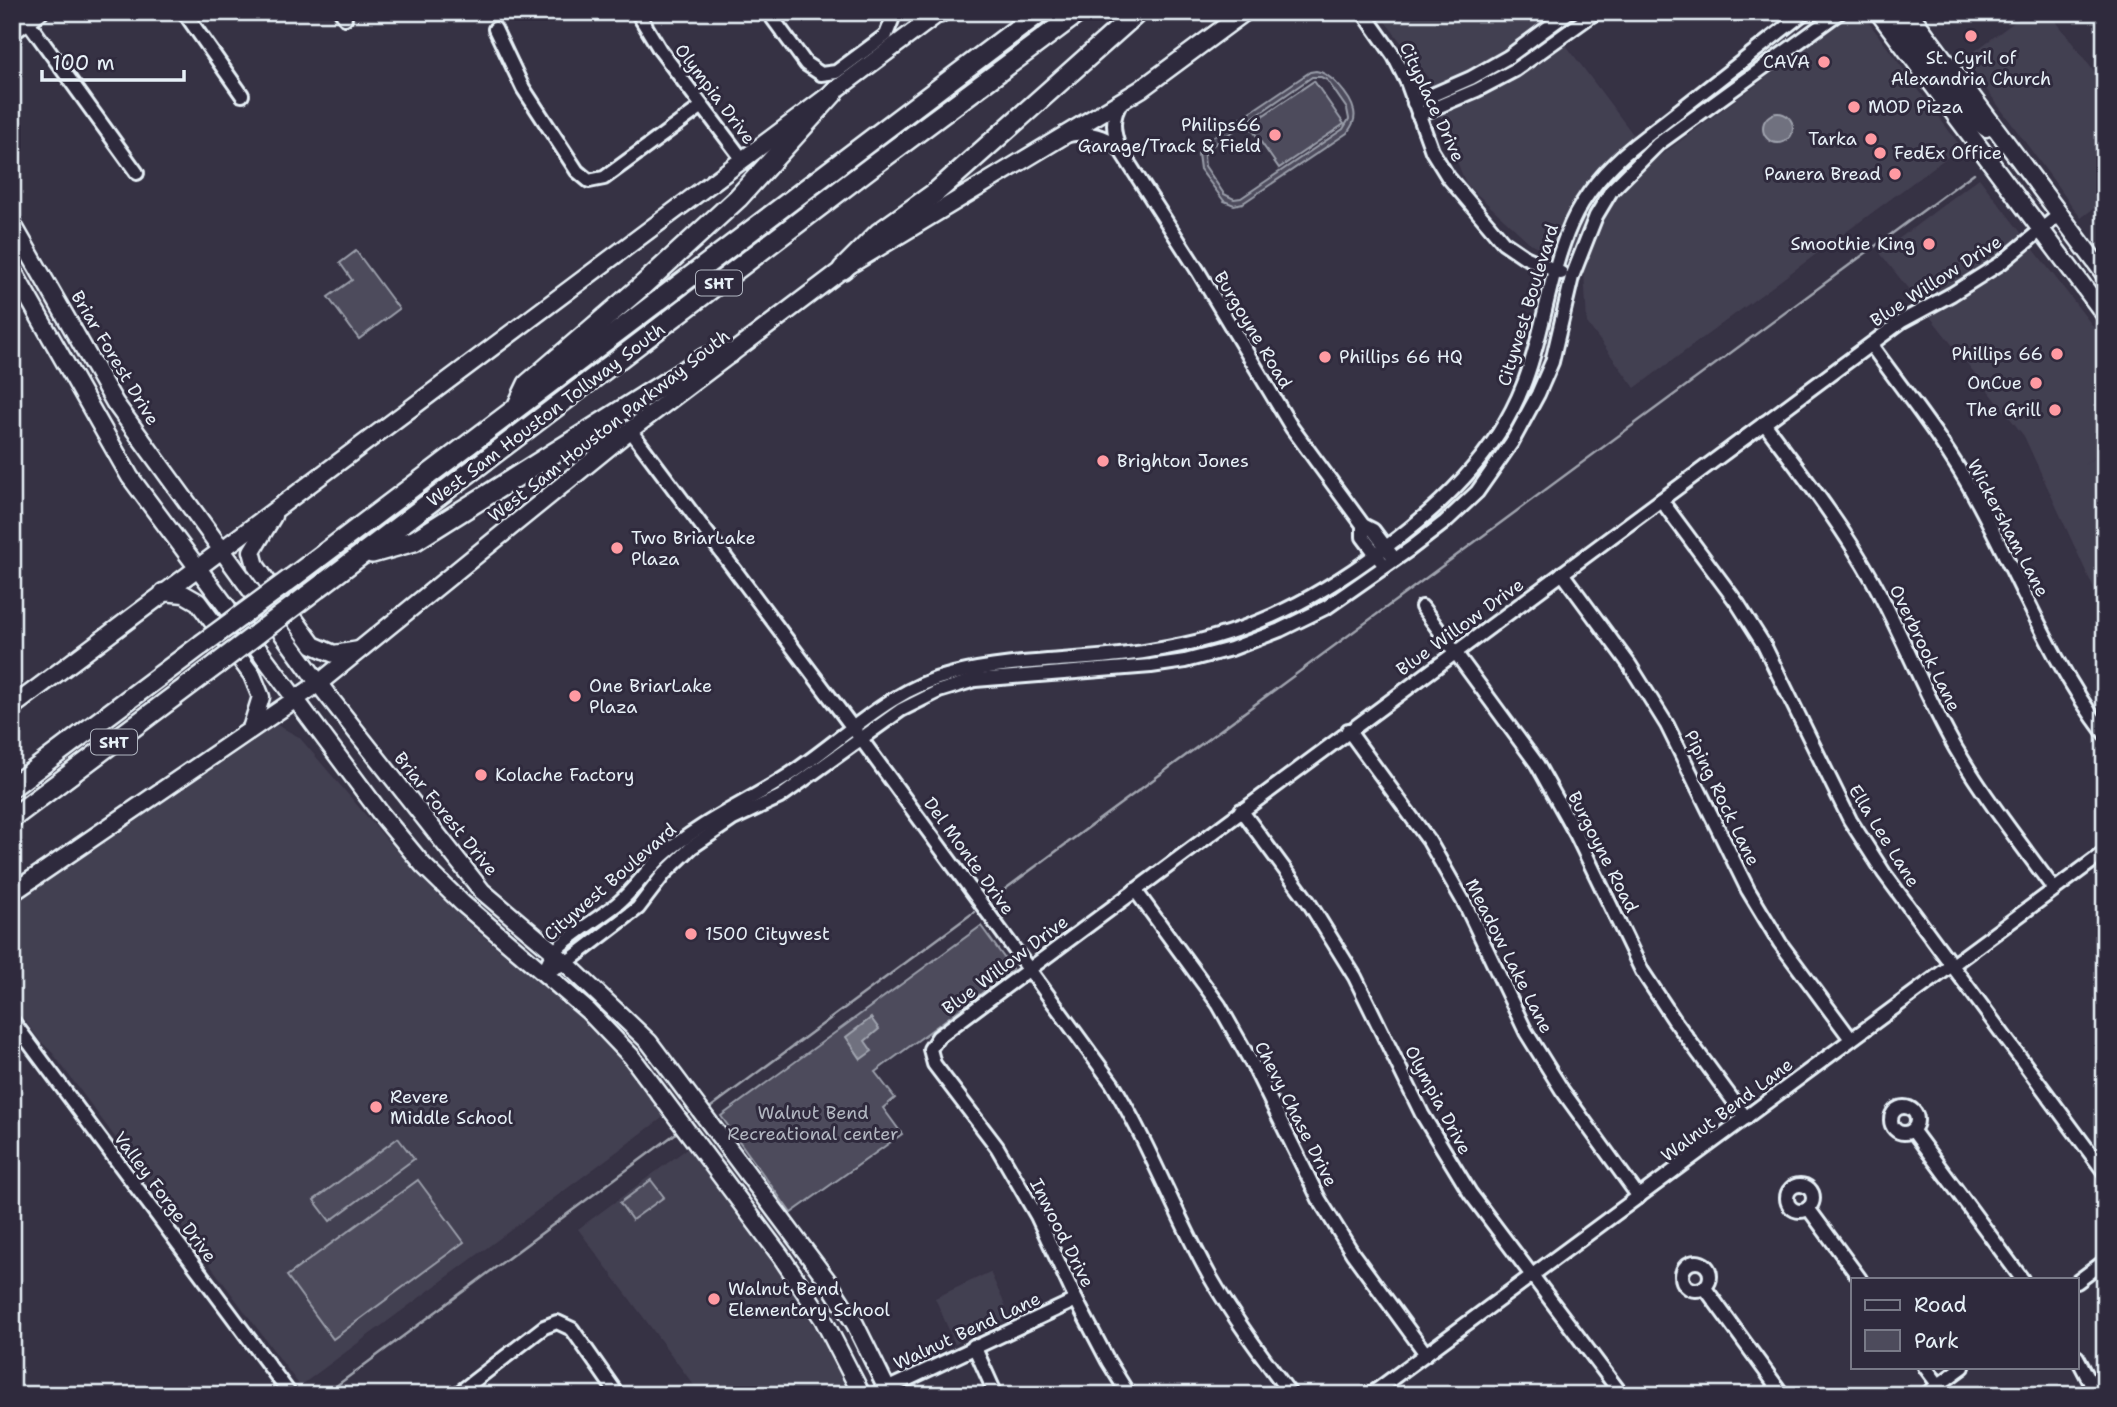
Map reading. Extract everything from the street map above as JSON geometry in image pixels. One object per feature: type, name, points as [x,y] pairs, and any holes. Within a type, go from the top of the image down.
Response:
[{"type":"highway","name":"West Sam Houston Tollway South","points":[[12,787],[1040,12]]},
{"type":"highway","name":"West Sam Houston Tollway South","points":[[12,818],[1079,12]]},
{"type":"highway","points":[[843,269],[879,233],[935,193],[1138,12]]},
{"type":"highway","points":[[516,409],[528,384],[643,285],[738,198],[834,92]]},
{"type":"highway","points":[[361,556],[414,541],[705,358],[730,353]]},
{"type":"main road","points":[[12,707],[940,12]]},
{"type":"main road","name":"West Sam Houston Parkway South","points":[[12,893],[319,683],[630,430],[843,269],[1121,102],[1186,58],[1245,12]]},
{"type":"main road","points":[[1878,12],[2102,310]]},
{"type":"main road","points":[[1893,12],[1970,116],[2009,148]]},
{"type":"main road","points":[[1909,12],[2105,275]]},
{"type":"main road","name":"Briar Forest Drive","points":[[14,231],[115,403],[319,683],[482,891],[560,957],[649,1042],[827,1280],[855,1324],[884,1393]]},
{"type":"main road","points":[[12,270],[130,477],[381,814],[423,865],[462,903],[588,1011],[631,1056],[780,1255],[823,1319],[862,1395]]},
{"type":"main road","points":[[276,511],[252,551],[256,566],[313,645],[334,654],[362,649]]},
{"type":"main road","points":[[163,592],[184,594],[198,602],[252,675],[261,697],[251,729]]},
{"type":"main road","points":[[381,814],[404,792]]},
{"type":"main road","points":[[631,1056],[649,1042]]},
{"type":"main road","points":[[715,1167],[732,1153]]},
{"type":"street","points":[[12,34],[25,17],[42,12]]},
{"type":"street","points":[[184,12],[242,95]]},
{"type":"street","name":"Olympia Drive","points":[[637,12],[660,50],[743,160]]},
{"type":"street","points":[[768,12],[807,64],[821,74],[836,72],[886,35],[892,20],[889,12]]},
{"type":"street","name":"Cityplace Drive","points":[[1363,12],[1394,56],[1407,82],[1432,151],[1448,177],[1503,242],[1525,257],[1572,277]]},
{"type":"street","points":[[1416,109],[1508,57],[1569,12]]},
{"type":"street","points":[[1416,109],[1477,90],[1556,43],[1596,12]]},
{"type":"street","name":"Citywest Boulevard","points":[[543,973],[621,901],[662,857],[685,839],[716,817],[794,772],[889,702],[919,686],[950,674],[1003,664],[1147,652],[1231,633],[1281,614],[1338,582],[1381,551],[1463,482],[1493,443],[1522,389],[1572,223],[1598,180],[1617,160],[1805,12]]},
{"type":"street","name":"Citywest Boulevard","points":[[560,957],[638,908],[664,874],[692,847],[733,820],[780,797],[901,710],[939,691],[975,680],[1151,666],[1185,661],[1231,649],[1327,607],[1445,523],[1477,492],[1512,442],[1538,394],[1552,362],[1572,277],[1595,216],[1611,191],[1658,144],[1840,12]]},
{"type":"street","points":[[25,17],[137,173]]},
{"type":"street","points":[[495,29],[523,88],[577,171],[589,181],[604,178],[701,107]]},
{"type":"street","points":[[1546,30],[1556,43]]},
{"type":"street","name":"Burgoyne Road","points":[[1121,102],[1116,109],[1113,127],[1119,148],[1198,271],[1292,428],[1363,525],[1363,537],[1381,551],[1390,563]]},
{"type":"street","points":[[1059,140],[1081,132],[1104,137],[1119,148]]},
{"type":"street","name":"Blue Willow Drive","points":[[955,1092],[934,1064],[930,1049],[938,1037],[1902,321],[1952,294],[2000,263],[2060,214]]},
{"type":"street","name":"Wickersham Lane","points":[[1871,345],[1954,461],[1973,493],[2067,679],[2105,734]]},
{"type":"street","name":"Overbrook Lane","points":[[1764,423],[1818,496],[1873,582],[1931,702],[1975,779],[2054,889]]},
{"type":"street","name":"Del Monte Drive","points":[[630,430],[853,728],[1118,1093],[1136,1122],[1209,1274],[1245,1332],[1291,1395]]},
{"type":"street","name":"Ella Lee Lane","points":[[1661,500],[1738,604],[1764,645],[1850,820],[1884,873],[2105,1172]]},
{"type":"street","name":"Piping Rock Lane","points":[[1562,573],[1629,664],[1667,725],[1748,890],[1780,943],[1851,1039]]},
{"type":"street","name":"Burgoyne Road","points":[[1422,607],[1537,764],[1576,834],[1643,971],[1675,1021],[1746,1118]]},
{"type":"street","name":"Meadow Lake Lane","points":[[1348,730],[1429,841],[1466,906],[1526,1032],[1562,1090],[1639,1197]]},
{"type":"street","name":"Olympia Drive","points":[[1241,810],[1315,911],[1355,977],[1422,1114],[1470,1193],[1622,1395]]},
{"type":"street","name":"Walnut Bend Lane","points":[[1370,1395],[2105,852]]},
{"type":"street","name":"Chevy Chase Drive","points":[[1135,890],[1219,1005],[1255,1069],[1319,1199],[1353,1254],[1426,1354]]},
{"type":"street","name":"Valley Forge Drive","points":[[12,1020],[290,1394]]},
{"type":"street","name":"Inwood Drive","points":[[955,1092],[997,1147],[1030,1205],[1108,1361],[1129,1395]]},
{"type":"street","points":[[1913,1131],[2021,1278]]},
{"type":"street","points":[[1808,1208],[1859,1278]]},
{"type":"street","points":[[2078,1281],[2105,1261]]},
{"type":"street","points":[[1704,1287],[1783,1395]]},
{"type":"street","name":"Walnut Bend Lane","points":[[884,1393],[974,1346],[1076,1300]]},
{"type":"street","points":[[456,1395],[544,1327],[557,1322],[572,1329],[618,1395]]},
{"type":"street","points":[[974,1346],[996,1395]]},
{"type":"street","points":[[2078,1359],[2098,1395]]},
{"type":"street","points":[[1926,1368],[1942,1390]]},
{"type":"street","points":[[1925,1395],[1942,1390],[1962,1368]]},
{"type":"shaded area","points":[[1378,12],[1559,12],[1548,21],[1653,161],[1855,12],[1861,12],[1961,147],[1635,388],[1587,323],[1584,272],[1530,243],[1466,184],[1428,78]]},
{"type":"shaded area","points":[[2028,12],[2049,12],[2105,86],[2105,200],[2081,218],[1964,59]]},
{"type":"shaded area","points":[[1979,178],[2105,342],[2105,449],[2084,465],[2105,450],[2105,613],[2024,436],[1880,253]]},
{"type":"shaded area","name":"Revere Middle School","points":[[277,725],[299,737],[387,840],[441,898],[474,929],[568,1006],[618,1056],[653,1097],[665,1116],[300,1386],[51,1051],[40,1041],[12,1003],[12,905]]},
{"type":"shaded area","name":"Walnut Bend Elementary School","points":[[688,1148],[775,1265],[819,1334],[848,1388],[846,1392],[840,1395],[701,1395],[578,1229]]},
{"type":"shaded area","points":[[990,1272],[1011,1318],[955,1344],[935,1298]]},
{"type":"green space","points":[[1310,72],[1322,72],[1339,86],[1349,99],[1354,114],[1353,123],[1347,133],[1243,203],[1234,205],[1224,201],[1200,169],[1198,154],[1204,143]],"holes":[[[1312,77],[1327,80],[1347,109],[1349,119],[1343,129],[1241,198],[1234,199],[1224,194],[1205,166],[1204,156],[1209,148]]]},
{"type":"green space","points":[[1314,81],[1344,124],[1279,168],[1249,125]]},
{"type":"green space","points":[[356,251],[399,309],[359,339],[328,297],[352,280],[340,263]]},
{"type":"green space","name":"Walnut Bend Recreational center","points":[[981,926],[1013,970],[875,1072],[895,1098],[883,1108],[902,1134],[791,1213],[721,1116]]},
{"type":"green space","points":[[398,1138],[414,1159],[330,1221],[314,1200]]},
{"type":"green space","points":[[418,1180],[464,1242],[333,1339],[287,1276]]},
{"type":"green space","points":[[651,1180],[664,1197],[632,1220],[620,1203]]},
{"type":"water","points":[[1778,113],[1784,114],[1792,122],[1792,134],[1784,142],[1778,143],[1772,142],[1764,134],[1763,128],[1764,122],[1772,114]]},
{"type":"water","points":[[871,1018],[879,1029],[865,1041],[872,1051],[861,1059],[846,1037]]},
{"type":"waterway","points":[[993,898],[1974,173]]},
{"type":"waterway","points":[[711,1107],[974,912]]},
{"type":"waterway","points":[[324,1395],[679,1131]]},
{"type":"place","name":"St. Cyril of Alexandria Church","points":[[1971,36]]},
{"type":"place","name":"CAVA","points":[[1824,62]]},
{"type":"place","name":"MOD Pizza","points":[[1854,107]]},
{"type":"place","name":"Philips66 Garage/Track & Field","points":[[1275,135]]},
{"type":"place","name":"Tarka","points":[[1871,139]]},
{"type":"place","name":"FedEx Office","points":[[1880,153]]},
{"type":"place","name":"Panera Bread","points":[[1895,174]]},
{"type":"place","name":"Smoothie King","points":[[1929,244]]},
{"type":"place","name":"Phillips 66","points":[[2057,354]]},
{"type":"place","name":"Phillips 66 HQ","points":[[1325,357]]},
{"type":"place","name":"OnCue","points":[[2036,383]]},
{"type":"place","name":"The Grill","points":[[2055,410]]},
{"type":"place","name":"Brighton Jones","points":[[1103,461]]},
{"type":"place","name":"Two BriarLake Plaza","points":[[617,548]]},
{"type":"place","name":"One BriarLake Plaza","points":[[575,696]]},
{"type":"place","name":"Kolache Factory","points":[[481,775]]},
{"type":"place","name":"1500 Citywest","points":[[691,934]]},
{"type":"place","name":"Revere Middle School","points":[[376,1107]]},
{"type":"place","name":"Walnut Bend Elementary School","points":[[714,1299]]}]
